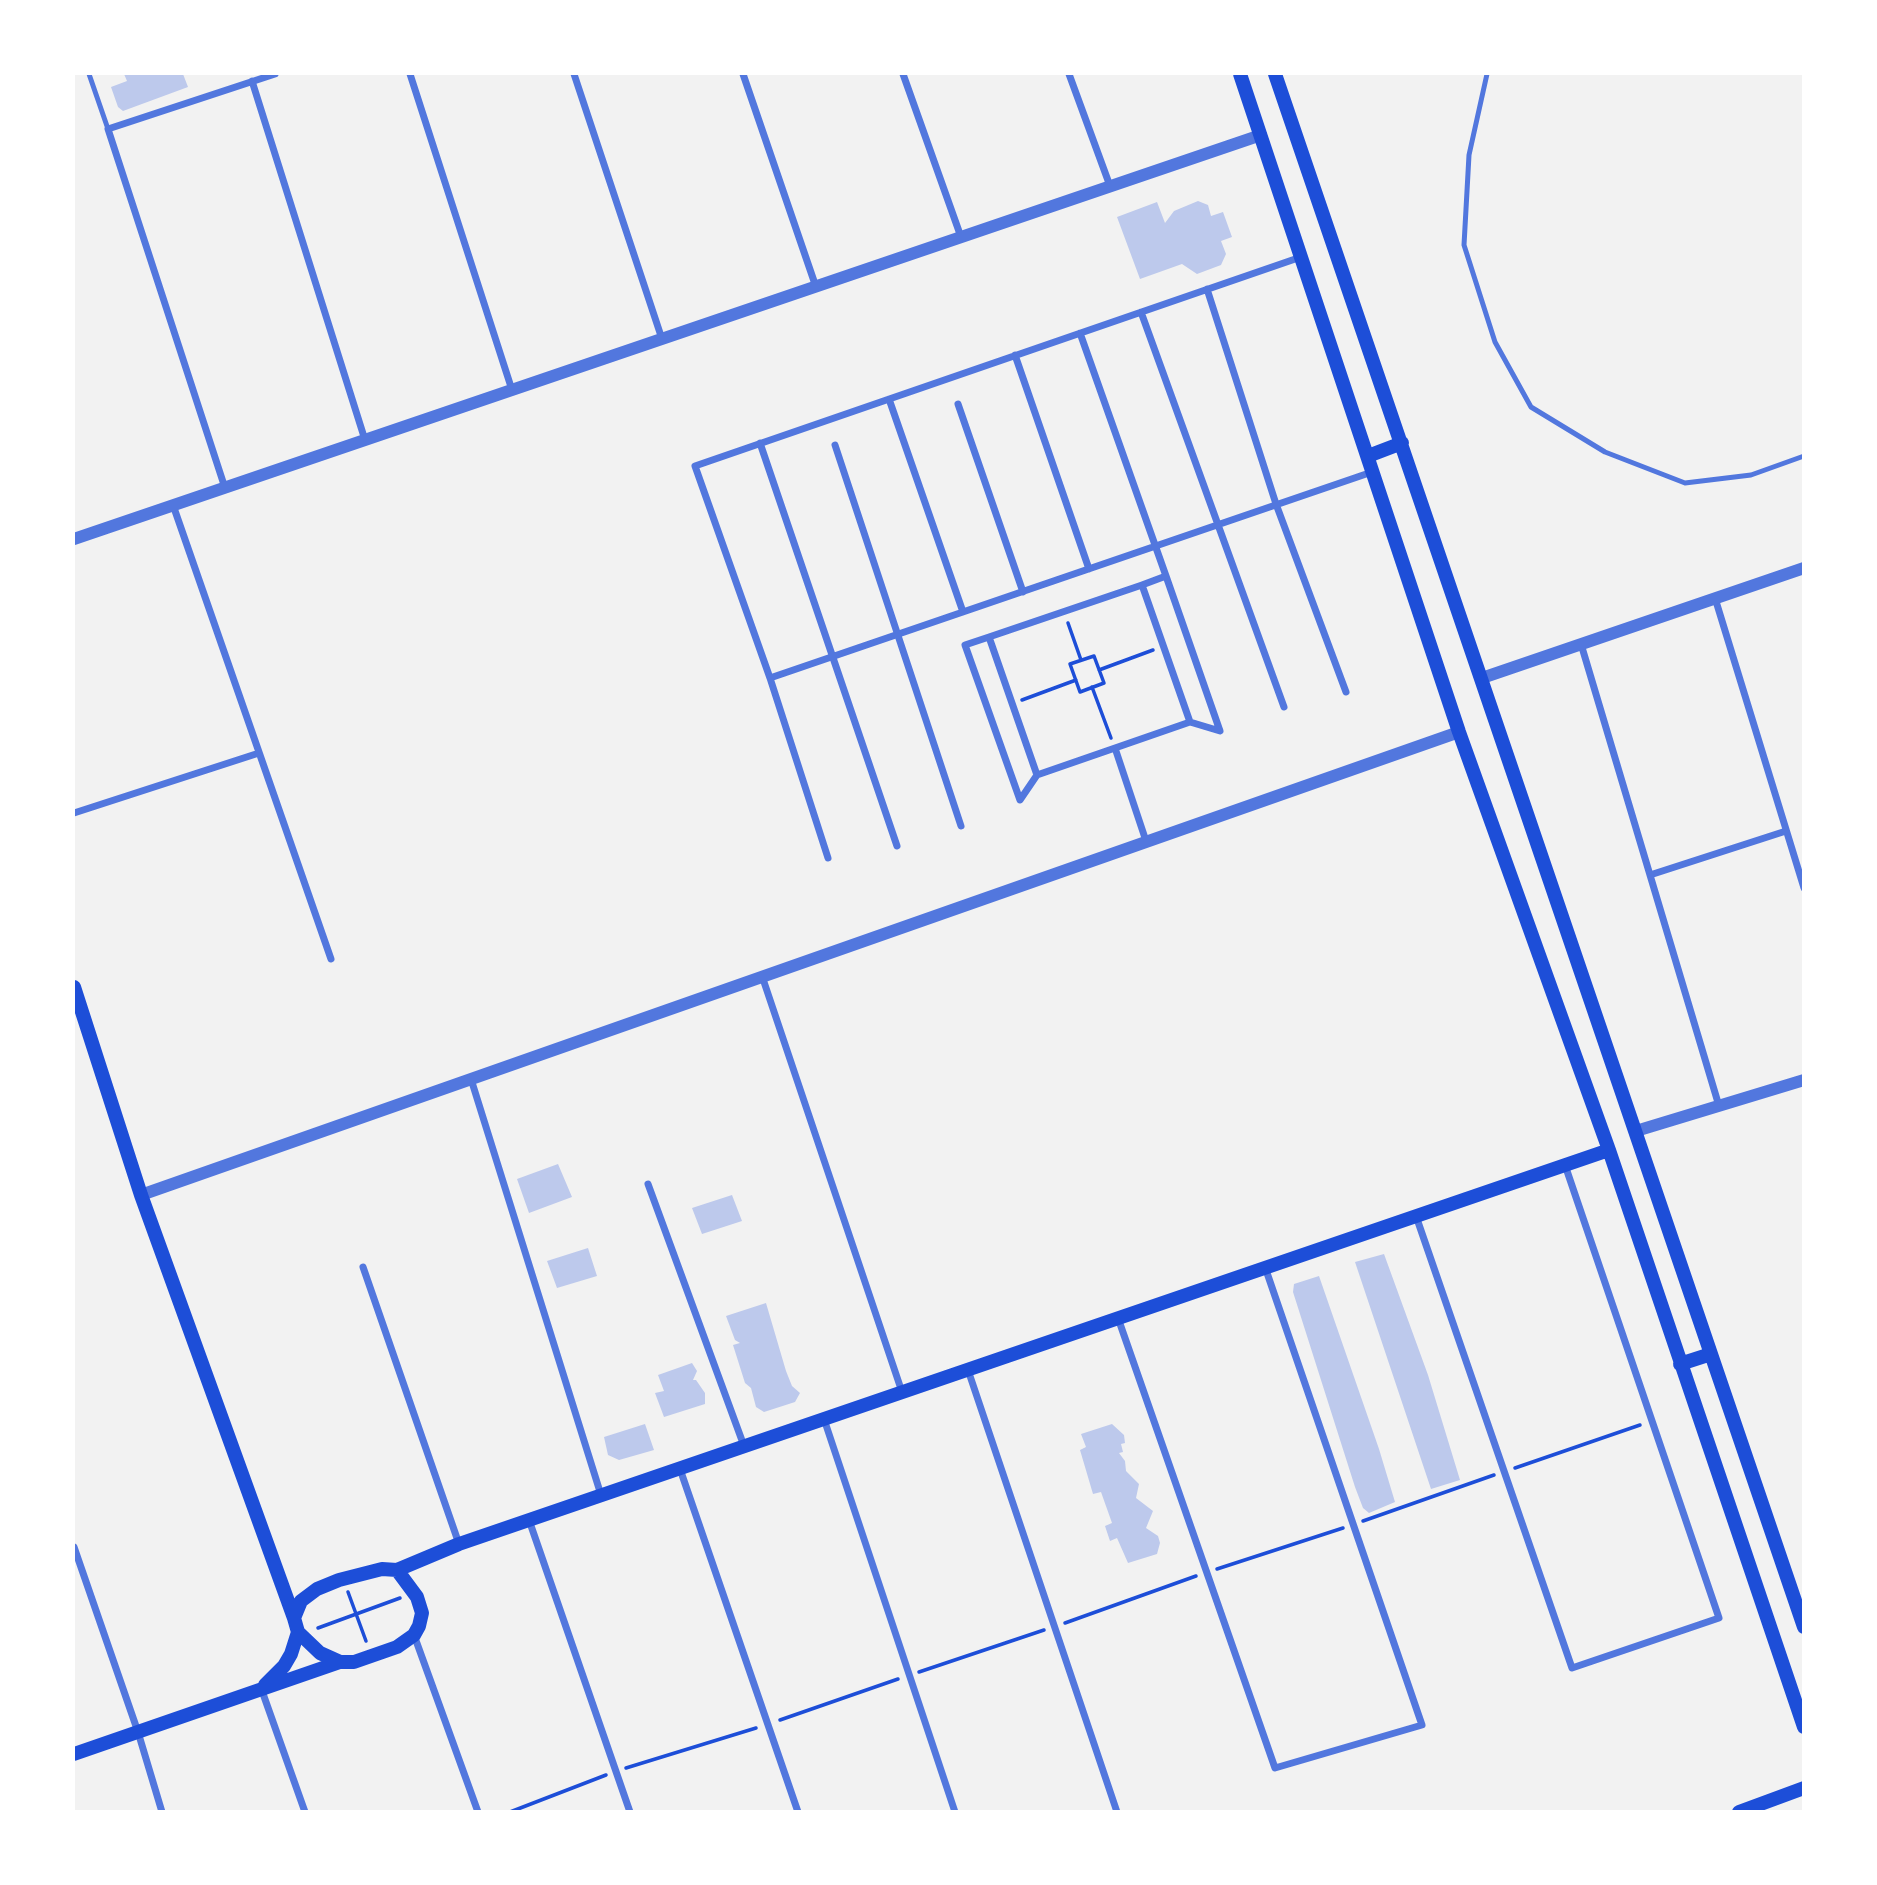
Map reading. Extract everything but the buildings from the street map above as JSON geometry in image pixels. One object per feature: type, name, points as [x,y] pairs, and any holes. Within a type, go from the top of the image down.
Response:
[{"type":"main road","points":[[1240,74],[1459,732],[1609,1150],[1804,1727]]},
{"type":"main road","points":[[1275,74],[1804,1627]]},
{"type":"main road","points":[[1368,456],[1402,443]]},
{"type":"main road","points":[[74,987],[141,1195],[299,1633],[320,1653],[340,1662]]},
{"type":"main road","points":[[294,1618],[301,1601],[317,1589],[343,1578],[382,1569],[397,1570],[459,1544],[1609,1150]]},
{"type":"main road","points":[[1680,1364],[1711,1354]]},
{"type":"main road","points":[[74,1754],[261,1688],[397,1647],[414,1635],[422,1613],[415,1593],[397,1570]]},
{"type":"main road","points":[[261,1688],[284,1666],[299,1633]]},
{"type":"main road","points":[[1739,1811],[1804,1788]]},
{"type":"street","points":[[225,488],[108,130],[275,74]]},
{"type":"street","points":[[410,74],[512,390]]},
{"type":"street","points":[[574,74],[662,339]]},
{"type":"street","points":[[743,74],[816,287]]},
{"type":"street","points":[[903,74],[961,237]]},
{"type":"street","points":[[1069,74],[1110,186]]},
{"type":"street","points":[[252,81],[365,440]]},
{"type":"street","points":[[74,539],[1261,135]]},
{"type":"street","points":[[828,858],[770,678],[695,466],[1302,257]]},
{"type":"street","points":[[1207,289],[1276,504],[1346,692]]},
{"type":"street","points":[[1141,312],[1284,707]]},
{"type":"street","points":[[1080,333],[1156,546],[1220,731],[1190,722],[1037,775],[1020,800],[965,645],[1166,576]]},
{"type":"street","points":[[1015,355],[1089,569]]},
{"type":"street","points":[[889,399],[964,612]]},
{"type":"street","points":[[958,404],[1023,592]]},
{"type":"street","points":[[760,443],[897,846]]},
{"type":"street","points":[[835,445],[961,826]]},
{"type":"street","points":[[770,678],[1373,472]]},
{"type":"street","points":[[173,505],[331,959]]},
{"type":"street","points":[[1482,678],[1804,568]]},
{"type":"street","points":[[1142,585],[1190,722]]},
{"type":"street","points":[[1715,598],[1804,888]]},
{"type":"street","points":[[989,638],[1037,775]]},
{"type":"street","points":[[1581,644],[1719,1105]]},
{"type":"street","points":[[141,1195],[1459,732]]},
{"type":"street","points":[[1115,748],[1146,841]]},
{"type":"street","points":[[74,813],[259,753]]},
{"type":"street","points":[[1650,875],[1786,831]]},
{"type":"street","points":[[762,976],[902,1392]]},
{"type":"street","points":[[471,1079],[601,1495]]},
{"type":"street","points":[[1636,1131],[1804,1080]]},
{"type":"street","points":[[1416,1215],[1572,1668],[1719,1618],[1565,1164]]},
{"type":"street","points":[[648,1184],[744,1446]]},
{"type":"street","points":[[363,1267],[459,1544]]},
{"type":"street","points":[[1117,1318],[1275,1768],[1422,1725],[1265,1267]]},
{"type":"street","points":[[967,1369],[1117,1811]]},
{"type":"street","points":[[824,1419],[955,1811]]},
{"type":"street","points":[[679,1468],[798,1811]]},
{"type":"street","points":[[529,1520],[630,1811]]},
{"type":"street","points":[[74,1547],[138,1732],[162,1811]]},
{"type":"street","points":[[414,1635],[478,1811]]},
{"type":"street","points":[[261,1688],[305,1811]]},
{"type":"lane","points":[[89,74],[108,130]]},
{"type":"lane","points":[[1487,74],[1469,155],[1464,245],[1495,342],[1531,407],[1605,452],[1685,483],[1751,475],[1804,456]]},
{"type":"path","points":[[1064,612],[1081,660]]},
{"type":"path","points":[[1099,670],[1164,646]]},
{"type":"path","points":[[1094,656],[1099,670],[1104,683],[1080,692],[1070,664],[1094,656]]},
{"type":"path","points":[[1013,704],[1076,680]]},
{"type":"path","points":[[1092,687],[1115,748]]},
{"type":"path","points":[[510,1811],[616,1771],[768,1724],[1652,1421]]},
{"type":"path","points":[[343,1578],[372,1656]]},
{"type":"path","points":[[299,1633],[415,1593]]}]
